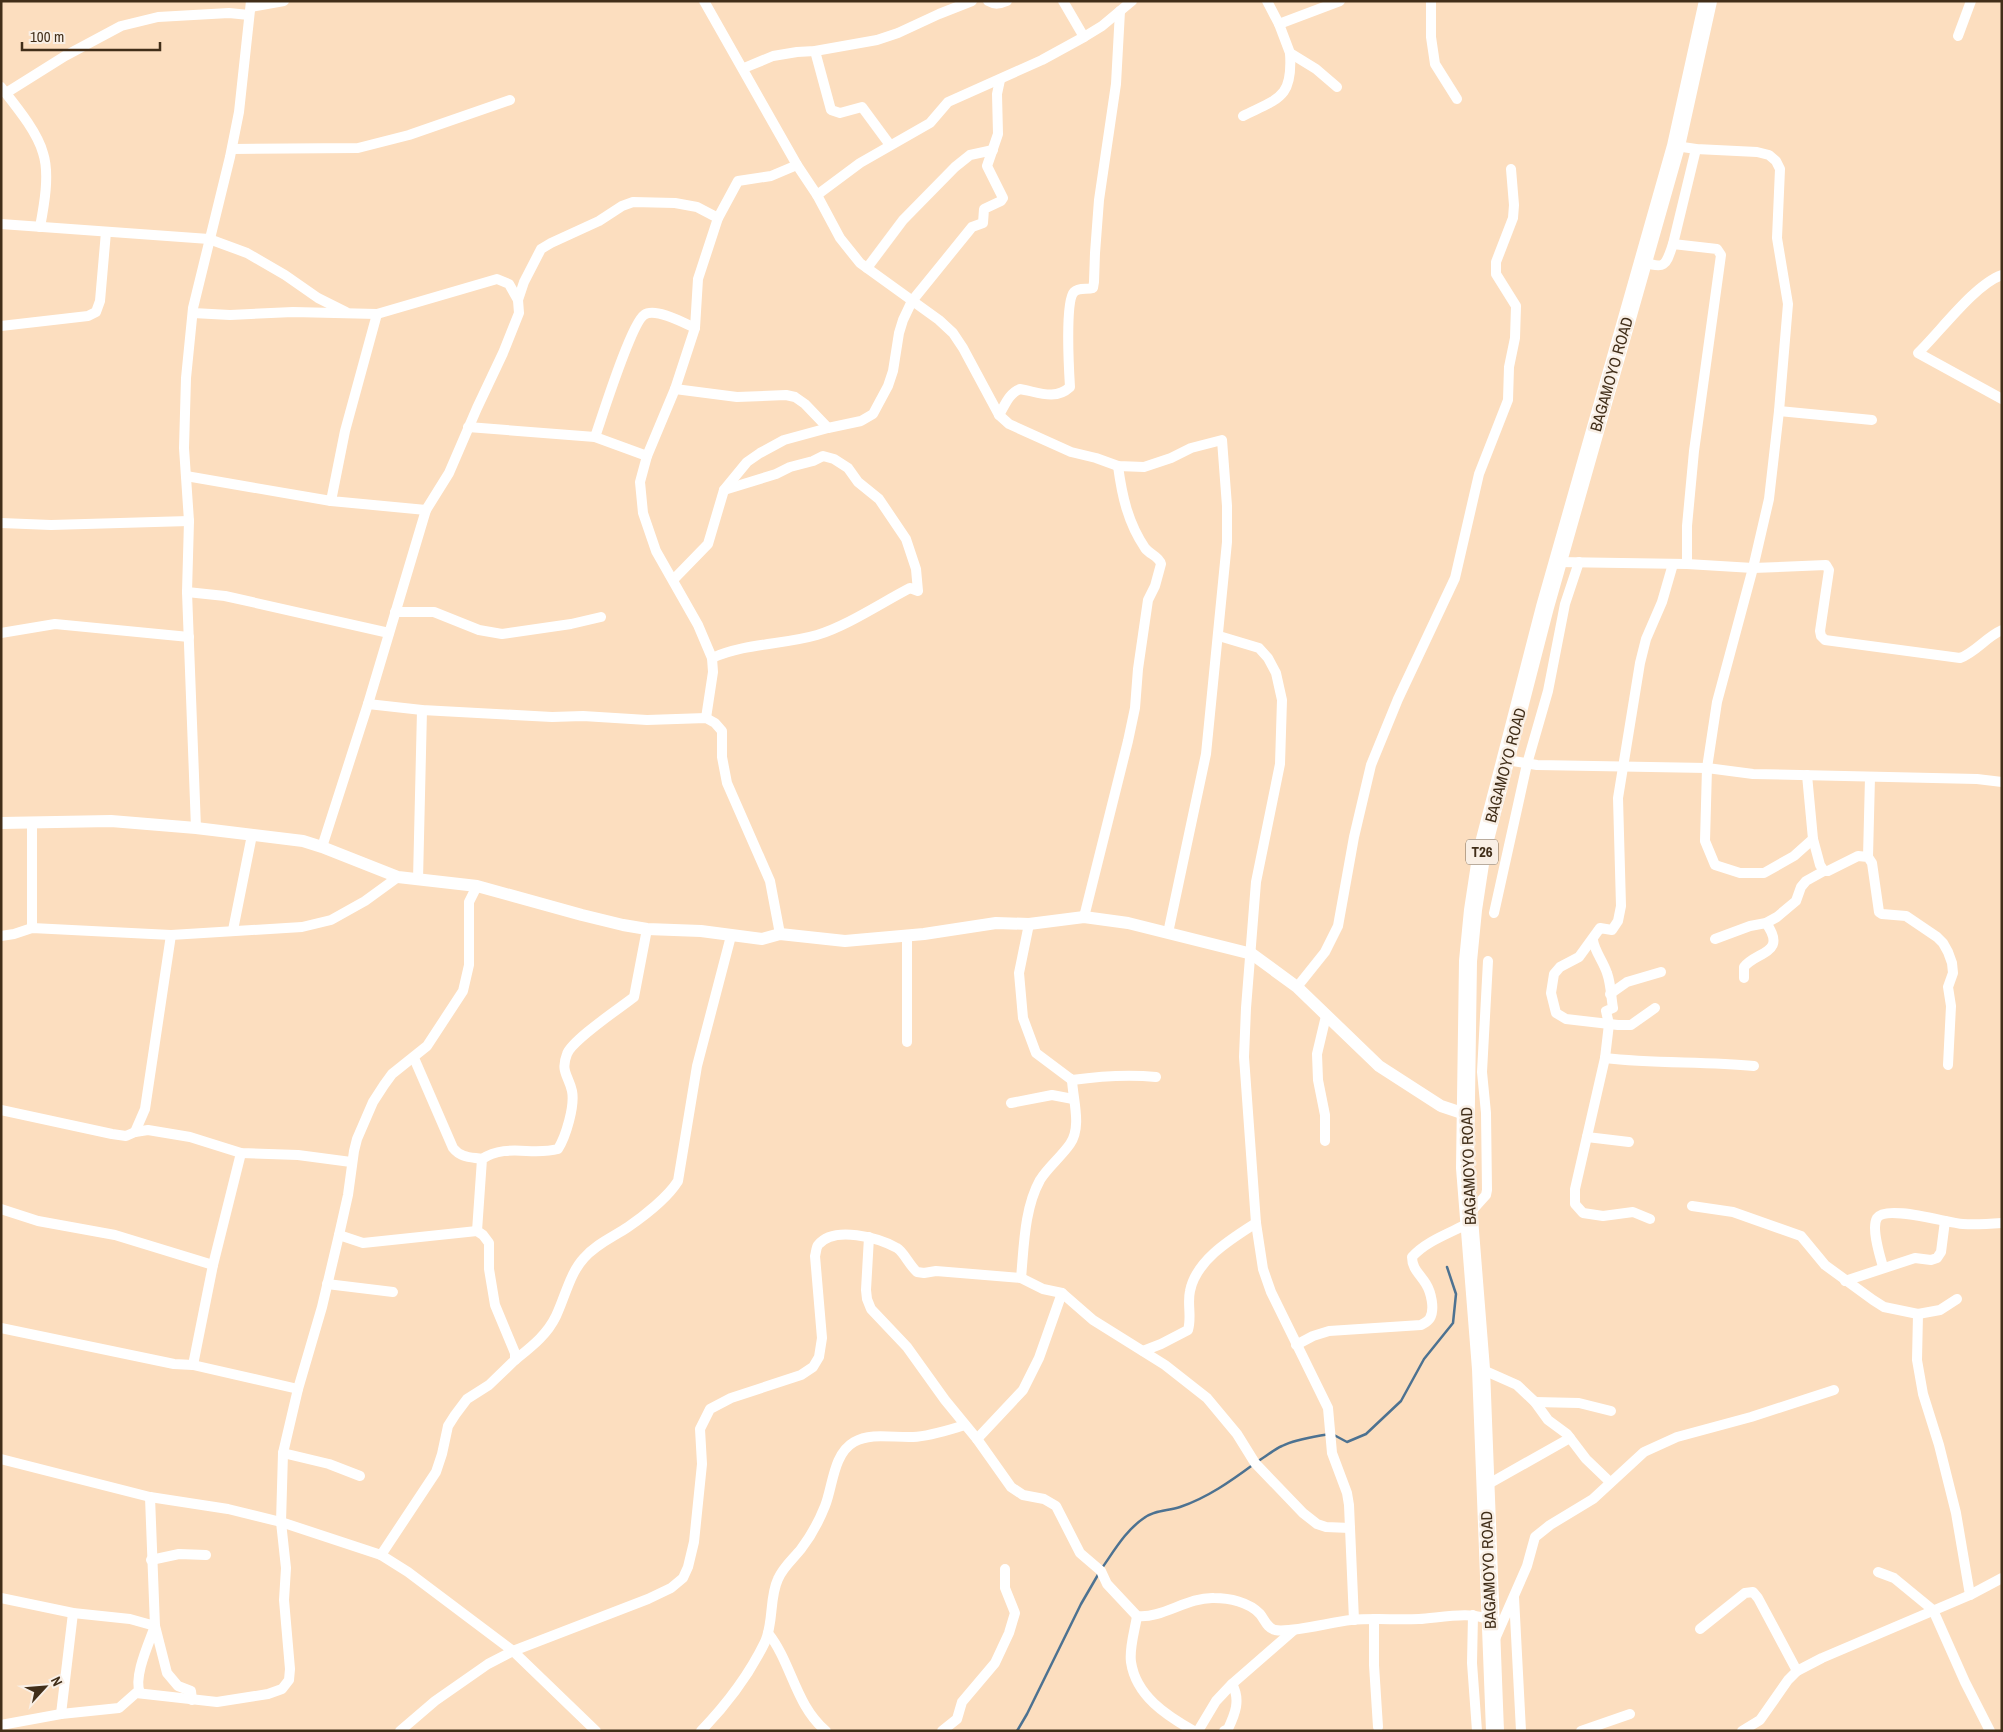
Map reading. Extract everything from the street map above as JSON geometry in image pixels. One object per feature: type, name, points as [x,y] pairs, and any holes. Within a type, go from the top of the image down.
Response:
[{"type":"highway","name":"BAGAMOYO ROAD","points":[[1495,1731],[1481,1369],[1465,1168],[1465,1114],[1474,1072],[1468,961],[1473,910],[1482,850],[1558,562],[1676,146],[1708,1]]},
{"type":"street","points":[[40,227],[44,202],[44,153],[33,132],[4,90],[121,26],[158,17],[229,13],[284,1]]},
{"type":"street","points":[[704,1],[744,68],[797,165],[818,195],[840,238],[853,256],[938,320],[952,333],[963,348],[999,415],[1009,424],[1071,452],[1118,466],[1144,467],[1192,448],[1222,440],[1227,506],[1227,542],[1219,636],[1206,754],[1168,933]]},
{"type":"street","points":[[744,68],[773,56],[877,40],[972,1]]},
{"type":"street","points":[[988,1],[1000,4],[1007,1]]},
{"type":"street","points":[[1063,1],[1084,37]]},
{"type":"street","points":[[818,195],[860,163],[930,124],[948,102],[1042,60],[1084,37],[1132,1]]},
{"type":"street","points":[[1243,116],[1283,94],[1289,84],[1292,71],[1290,53],[1279,24],[1267,1]]},
{"type":"street","points":[[1279,24],[1340,1]]},
{"type":"street","points":[[1431,1],[1431,37],[1435,64],[1457,99]]},
{"type":"street","points":[[1958,36],[1971,1]]},
{"type":"street","points":[[196,828],[187,592],[189,521],[184,448],[186,378],[193,314],[209,239],[232,150],[239,112],[251,8]]},
{"type":"street","points":[[999,415],[1011,394],[1020,389],[1054,396],[1062,394],[1070,387],[1068,335],[1070,299],[1074,292],[1080,289],[1088,290],[1092,288],[1094,282],[1094,252],[1099,200],[1116,84],[1120,11]]},
{"type":"street","points":[[815,51],[831,110],[840,113],[862,108],[890,145]]},
{"type":"street","points":[[1290,53],[1316,69],[1337,87]]},
{"type":"street","points":[[674,580],[708,544],[724,490],[747,462],[784,440],[862,421],[873,414],[888,386],[893,371],[901,326],[912,301],[972,227],[983,223],[984,209],[1001,201],[1002,195],[987,166],[998,134],[996,94],[1000,80]]},
{"type":"street","points":[[232,150],[358,148],[409,136],[510,100]]},
{"type":"street","points":[[1676,146],[1696,149],[1757,152],[1769,155],[1776,161],[1780,169],[1777,238],[1788,304],[1769,499],[1753,568],[1717,702],[1707,768],[1705,841],[1709,854],[1715,864],[1740,873],[1764,873],[1794,856],[1813,840]]},
{"type":"street","points":[[1644,262],[1662,266],[1666,262],[1673,244],[1696,149]]},
{"type":"street","points":[[868,268],[903,220],[955,167],[970,155],[993,150]]},
{"type":"street","points":[[706,718],[713,672],[712,658],[707,643],[674,580],[656,551],[643,513],[640,482],[647,456],[675,389],[695,328],[698,280],[718,218],[738,181],[771,176],[797,165]]},
{"type":"street","points":[[1297,987],[1325,952],[1338,926],[1354,837],[1371,765],[1398,699],[1454,578],[1479,474],[1508,400],[1516,306],[1496,274],[1496,262],[1512,218],[1514,205],[1511,169]]},
{"type":"street","points":[[322,846],[368,704],[426,510],[449,472],[496,369],[519,313],[518,300],[524,282],[541,249],[628,204],[650,201],[675,203],[697,207],[718,218]]},
{"type":"street","points":[[1,224],[209,239],[247,253],[285,275],[318,298],[348,313]]},
{"type":"street","points":[[1,326],[88,316],[96,312],[100,302],[106,232]]},
{"type":"street","points":[[1673,244],[1716,249],[1720,255],[1694,451],[1687,526],[1686,564]]},
{"type":"street","points":[[2002,275],[1981,288],[1957,310],[1936,336],[1918,353],[2002,399]]},
{"type":"street","points":[[193,314],[230,315],[293,312],[377,314],[497,280],[509,284],[518,300]]},
{"type":"street","points":[[595,437],[635,328],[644,315],[654,312],[695,328]]},
{"type":"street","points":[[331,501],[348,417],[377,314]]},
{"type":"street","points":[[675,389],[737,397],[786,395],[795,397],[805,404],[828,428]]},
{"type":"street","points":[[1779,411],[1872,420]]},
{"type":"street","points":[[468,427],[595,437],[647,456]]},
{"type":"street","points":[[712,658],[737,649],[803,638],[831,630],[910,588],[918,591],[916,569],[906,539],[879,498],[858,482],[848,468],[834,459],[823,456],[813,461],[790,467],[776,474],[724,490]]},
{"type":"street","points":[[1084,917],[1128,741],[1135,708],[1138,669],[1148,600],[1156,586],[1161,564],[1158,558],[1146,549],[1132,524],[1125,508],[1118,466]]},
{"type":"street","points":[[186,476],[331,501],[426,510]]},
{"type":"street","points":[[1,523],[51,525],[189,521]]},
{"type":"street","points":[[1558,562],[1686,564],[1753,568],[1826,565],[1829,570],[1820,631],[1821,636],[1825,640],[1960,658],[1968,655],[2002,630]]},
{"type":"street","points":[[1494,913],[1527,764],[1548,691],[1565,604],[1579,562]]},
{"type":"street","points":[[1655,1008],[1631,1025],[1566,1019],[1556,1013],[1552,993],[1554,974],[1560,967],[1579,957],[1600,928],[1612,930],[1618,922],[1621,906],[1618,798],[1625,767],[1640,663],[1646,639],[1662,602],[1673,564]]},
{"type":"street","points":[[187,592],[225,596],[389,632]]},
{"type":"street","points":[[395,612],[434,612],[479,630],[502,634],[571,624],[601,617]]},
{"type":"street","points":[[1,633],[55,624],[189,637]]},
{"type":"street","points":[[1219,636],[1259,648],[1268,658],[1276,673],[1282,700],[1280,764],[1256,882],[1252,954],[1246,1008],[1244,1057],[1256,1223],[1263,1269],[1271,1292],[1328,1408],[1332,1453],[1347,1493],[1354,1620]]},
{"type":"street","points":[[368,704],[422,710],[647,720],[706,718],[715,723],[722,731],[722,757],[727,783],[770,880],[780,934]]},
{"type":"street","points":[[418,880],[422,710]]},
{"type":"street","points":[[1507,760],[1527,764],[1707,768],[1753,774],[2002,782]]},
{"type":"street","points":[[1807,775],[1813,840],[1820,865],[1824,871]]},
{"type":"street","points":[[1870,777],[1868,857],[1872,863],[1879,912],[1882,914],[1906,916],[1937,937],[1943,943],[1952,963],[1953,973],[1948,987],[1951,1006],[1948,1065]]},
{"type":"street","points":[[1,822],[111,821],[196,828],[303,841],[322,846],[398,877],[477,886],[582,915],[647,929],[701,931],[762,939],[780,934],[845,941],[964,929],[996,923],[1029,924],[1084,917],[1128,923],[1252,954],[1297,987],[1379,1066],[1440,1106],[1465,1114]]},
{"type":"street","points":[[32,822],[32,928]]},
{"type":"street","points":[[233,930],[252,835]]},
{"type":"street","points":[[1715,939],[1750,926],[1766,923],[1777,917],[1796,901],[1801,887],[1806,881],[1858,856],[1868,857]]},
{"type":"street","points":[[1,936],[32,928],[171,935],[302,927],[331,920],[365,901],[398,877]]},
{"type":"street","points":[[1,1724],[61,1714],[119,1708],[132,1695],[140,1694],[217,1702],[268,1694],[282,1689],[288,1680],[290,1669],[284,1600],[286,1568],[280,1522],[284,1454],[298,1389],[339,1235],[348,1195],[351,1162],[357,1138],[373,1102],[392,1074],[427,1046],[463,991],[469,965],[469,902],[477,886]]},
{"type":"street","points":[[1744,978],[1744,967],[1750,959],[1765,954],[1773,944],[1774,937],[1766,923]]},
{"type":"street","points":[[1029,924],[1020,973],[1023,1018],[1036,1053],[1072,1080],[1133,1075],[1156,1078]]},
{"type":"street","points":[[414,1058],[453,1148],[458,1154],[482,1159],[490,1154],[515,1149],[550,1151],[558,1149],[573,1101],[572,1088],[564,1068],[567,1053],[573,1044],[614,1011],[634,998],[647,929]]},
{"type":"street","points":[[135,1132],[144,1110],[171,935]]},
{"type":"street","points":[[907,935],[907,1042]]},
{"type":"street","points":[[381,1555],[436,1472],[448,1426],[467,1399],[489,1385],[542,1338],[555,1318],[577,1266],[586,1256],[596,1247],[629,1226],[672,1190],[678,1181],[697,1066],[730,936]]},
{"type":"street","points":[[1593,940],[1594,947],[1601,957],[1608,975],[1613,1008],[1606,1012],[1609,1024],[1605,1058],[1574,1189],[1576,1204],[1582,1213],[1593,1215],[1633,1212],[1650,1218]]},
{"type":"street","points":[[1296,1344],[1329,1331],[1421,1325],[1431,1317],[1430,1292],[1427,1285],[1412,1266],[1412,1257],[1424,1247],[1469,1219],[1486,1195],[1487,1190],[1486,1113],[1474,1072],[1488,961]]},
{"type":"street","points":[[1610,994],[1627,982],[1661,972]]},
{"type":"street","points":[[1325,1141],[1325,1115],[1318,1080],[1317,1054],[1326,1016]]},
{"type":"street","points":[[1605,1058],[1637,1062],[1713,1062],[1754,1066]]},
{"type":"street","points":[[1021,1278],[1026,1226],[1032,1201],[1040,1180],[1070,1144],[1074,1134],[1076,1121],[1072,1080]]},
{"type":"street","points":[[1011,1102],[1052,1095],[1073,1099]]},
{"type":"street","points":[[1,1110],[112,1134],[126,1136],[148,1130],[190,1137],[241,1153],[298,1155],[351,1162]]},
{"type":"street","points":[[1587,1137],[1629,1142]]},
{"type":"street","points":[[193,1365],[213,1264],[241,1153]]},
{"type":"street","points":[[477,1231],[482,1159]]},
{"type":"street","points":[[1692,1206],[1733,1212],[1801,1236],[1825,1265],[1884,1307],[1918,1314],[1940,1310],[1957,1299]]},
{"type":"street","points":[[1,1209],[38,1221],[115,1235],[213,1264]]},
{"type":"street","points":[[1883,1267],[1875,1226],[1876,1221],[1882,1214],[1889,1212],[1964,1224],[2002,1223]]},
{"type":"street","points":[[1846,1281],[1883,1267],[1915,1258],[1931,1260],[1936,1258],[1941,1252],[1945,1221]]},
{"type":"street","points":[[1143,1351],[1188,1330],[1190,1322],[1189,1294],[1196,1277],[1215,1251],[1256,1223]]},
{"type":"street","points":[[339,1235],[363,1243],[477,1231],[483,1235],[489,1243],[489,1269],[495,1305],[515,1353],[515,1360]]},
{"type":"street","points":[[400,1731],[435,1700],[488,1664],[513,1651],[648,1599],[671,1588],[683,1578],[688,1567],[694,1542],[702,1464],[700,1429],[710,1409],[731,1398],[801,1375],[813,1367],[819,1357],[822,1338],[815,1256],[818,1246],[826,1239],[836,1236],[861,1235],[899,1249],[917,1272],[936,1271],[1021,1278],[1043,1289],[1062,1293],[1094,1320],[1143,1351],[1207,1398],[1237,1434],[1256,1463],[1303,1513],[1317,1524],[1326,1527],[1350,1528]]},
{"type":"street","points":[[869,1237],[866,1290],[867,1300],[871,1309],[907,1347],[1011,1487],[1023,1495],[1044,1499],[1056,1506],[1080,1553],[1101,1571],[1107,1584],[1137,1616],[1145,1617],[1191,1601],[1215,1598],[1253,1608],[1272,1629],[1277,1630],[1294,1630],[1354,1620],[1374,1619],[1419,1619],[1473,1615],[1484,1617],[1490,1621]]},
{"type":"street","points":[[327,1284],[393,1292]]},
{"type":"street","points":[[977,1439],[1023,1390],[1039,1358],[1062,1293]]},
{"type":"street","points":[[1918,1314],[1918,1368],[1927,1410],[1939,1445],[1956,1514],[1970,1595]]},
{"type":"street","points":[[1,1328],[174,1364],[193,1365],[298,1389]]},
{"type":"street","points":[[1481,1369],[1517,1385],[1535,1402],[1548,1420],[1561,1428],[1586,1459],[1610,1482]]},
{"type":"street","points":[[1491,1649],[1527,1566],[1535,1537],[1550,1525],[1593,1499],[1644,1452],[1677,1437],[1736,1421],[1834,1390]]},
{"type":"street","points":[[1535,1402],[1579,1403],[1611,1411]]},
{"type":"street","points":[[701,1731],[724,1707],[741,1685],[768,1633],[775,1586],[820,1519],[843,1452],[852,1443],[870,1437],[915,1437],[965,1425]]},
{"type":"street","points":[[1485,1486],[1570,1438]]},
{"type":"street","points":[[284,1454],[329,1464],[360,1476]]},
{"type":"street","points":[[1,1459],[150,1496],[228,1509],[280,1522],[381,1555],[408,1572],[513,1651],[596,1731]]},
{"type":"street","points":[[140,1694],[137,1687],[138,1677],[156,1620],[151,1560],[150,1496]]},
{"type":"street","points":[[151,1560],[179,1554],[206,1555]]},
{"type":"street","points":[[942,1731],[957,1719],[962,1702],[995,1662],[1010,1634],[1015,1613],[1005,1588],[1005,1569]]},
{"type":"street","points":[[1878,1572],[1894,1578],[1934,1610],[1965,1682],[1990,1731]]},
{"type":"street","points":[[1742,1731],[1756,1727],[1788,1680],[1797,1671],[1822,1658],[1970,1595],[2002,1578]]},
{"type":"street","points":[[1700,1629],[1745,1593],[1752,1592],[1758,1598],[1797,1671]]},
{"type":"street","points":[[1514,1594],[1520,1731]]},
{"type":"street","points":[[1,1598],[73,1613],[130,1619],[155,1626]]},
{"type":"street","points":[[61,1714],[73,1613]]},
{"type":"street","points":[[1473,1615],[1472,1663],[1477,1731]]},
{"type":"street","points":[[1137,1616],[1131,1661],[1134,1674],[1151,1702],[1162,1712],[1196,1731],[1216,1701],[1232,1684],[1294,1630]]},
{"type":"street","points":[[1374,1619],[1374,1665],[1378,1727]]},
{"type":"street","points":[[155,1626],[167,1673],[178,1686],[191,1691],[192,1700]]},
{"type":"street","points":[[768,1633],[784,1657],[801,1700],[824,1730]]},
{"type":"street","points":[[1226,1730],[1235,1713],[1237,1703],[1232,1684]]},
{"type":"street","points":[[1581,1731],[1630,1714]]},
{"type":"waterway","points":[[1334,1435],[1347,1442],[1366,1434],[1401,1401],[1424,1359],[1453,1323],[1456,1294],[1447,1267]]},
{"type":"waterway","points":[[1258,1461],[1287,1444],[1329,1434]]},
{"type":"waterway","points":[[1102,1568],[1126,1535],[1144,1518],[1152,1513],[1180,1507],[1200,1499],[1228,1483],[1254,1464]]},
{"type":"waterway","points":[[1017,1731],[1081,1604],[1099,1573]]}]
